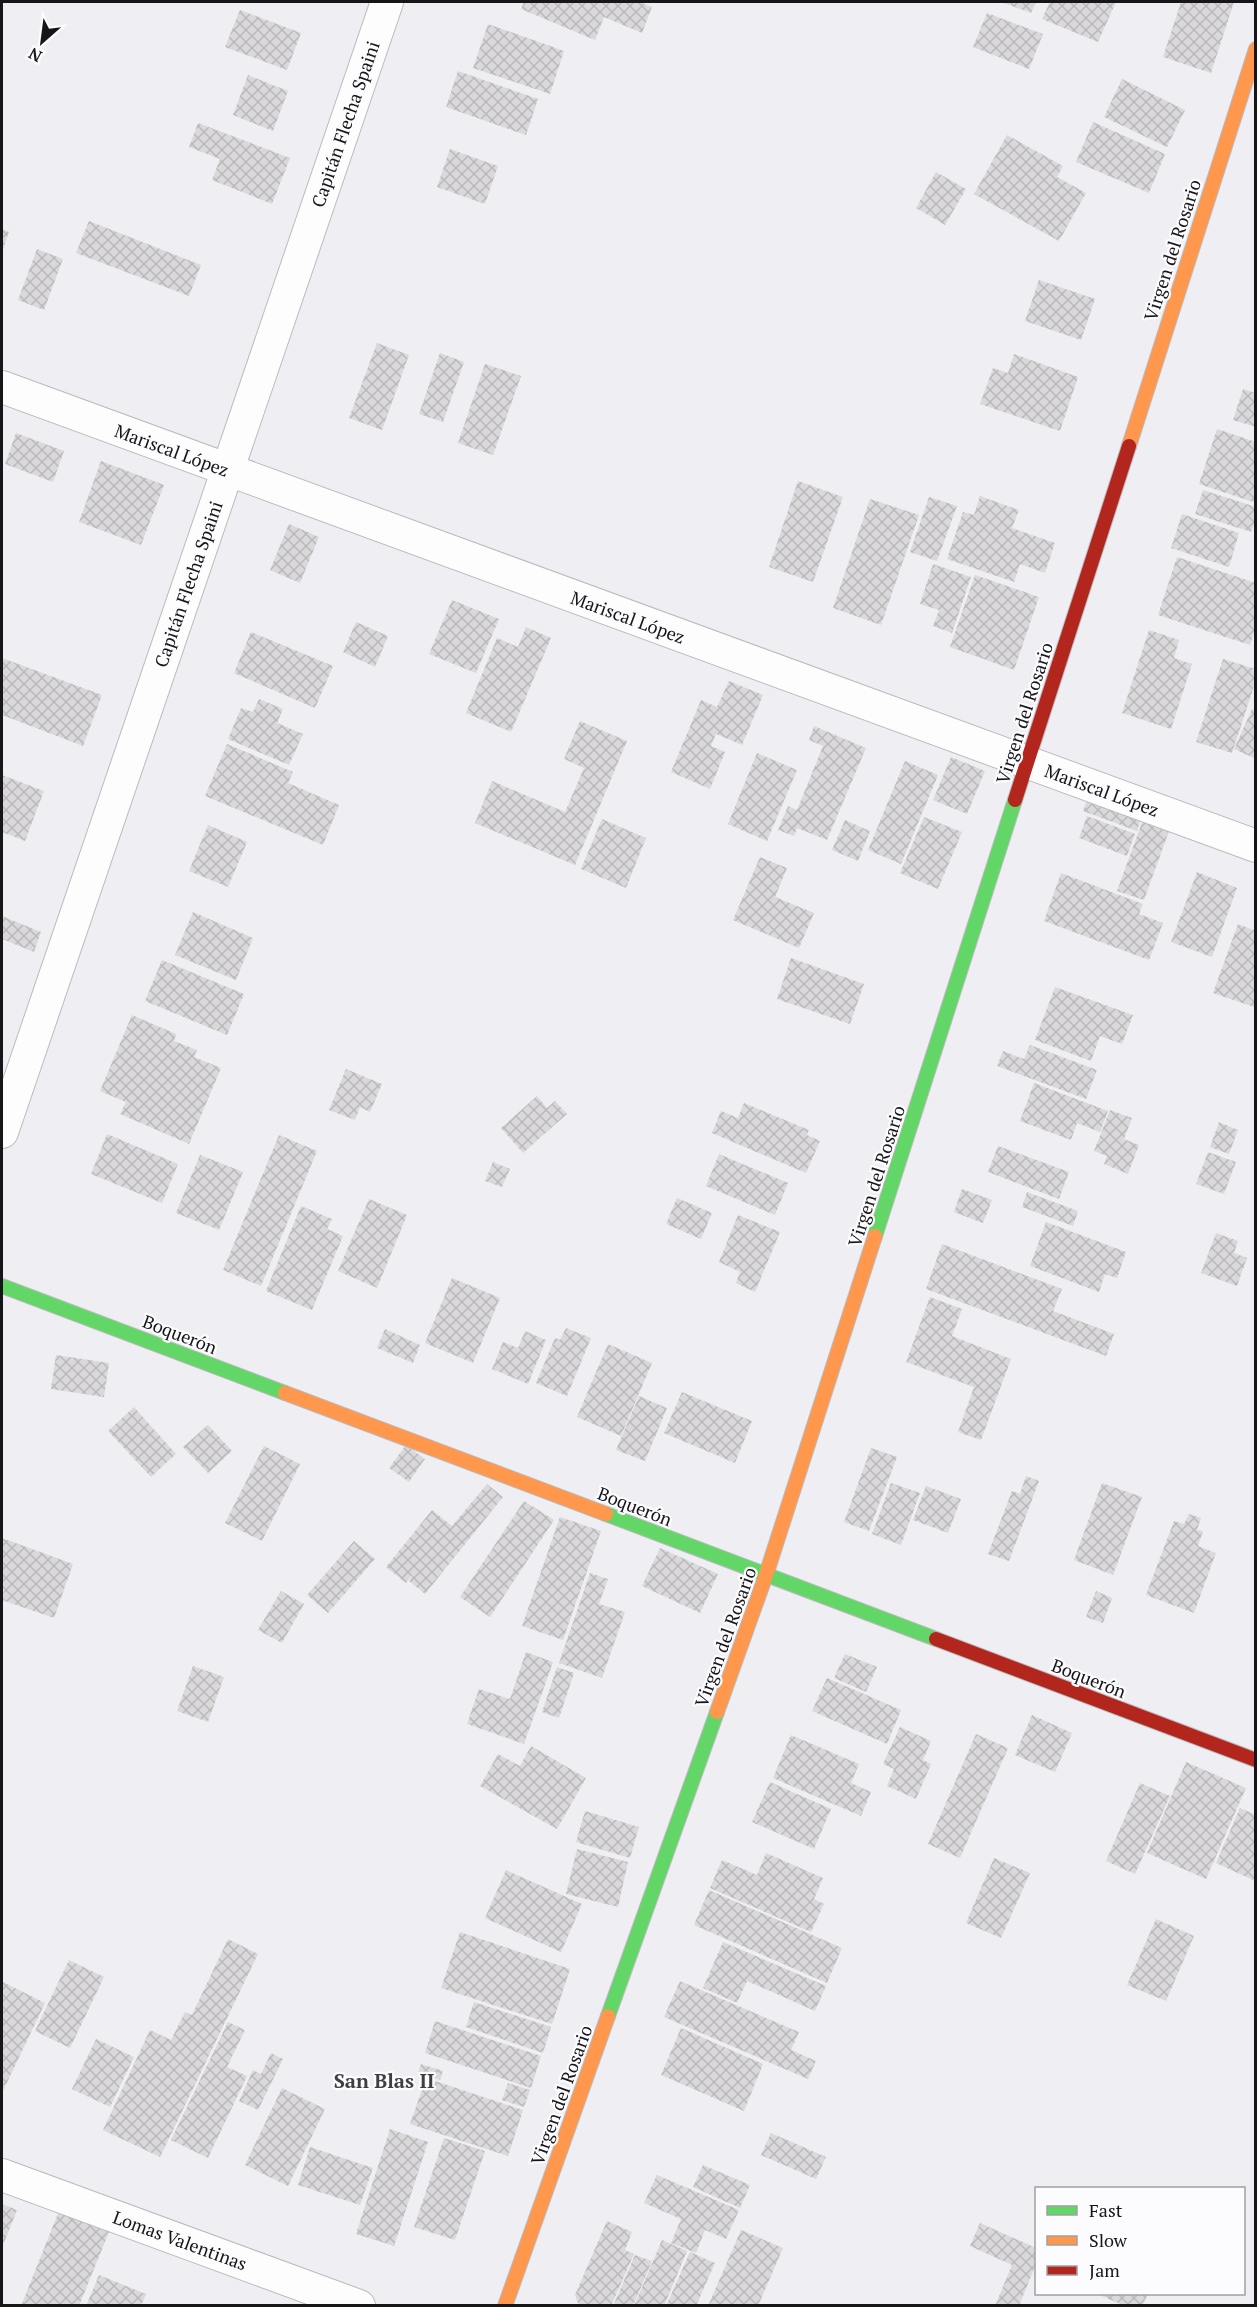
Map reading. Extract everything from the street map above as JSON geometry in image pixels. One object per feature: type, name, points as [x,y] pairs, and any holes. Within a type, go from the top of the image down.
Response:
[{"type":"street","name":"Capitán Flecha Spaini","points":[[2,1132],[387,2]]},
{"type":"street","name":"Virgen del Rosario","points":[[505,2306],[766,1575],[1256,49]]},
{"type":"street","name":"Mariscal López","points":[[2,387],[1256,846]]},
{"type":"street","name":"Boquerón","points":[[2,1286],[1256,1760]]},
{"type":"street","name":"Lomas Valentinas","points":[[2,2175],[359,2306]]},
{"type":"building","points":[[524,2],[640,2],[652,7],[642,33],[604,17],[595,40],[521,9]]},
{"type":"building","points":[[1001,2],[1036,2],[1031,13]]},
{"type":"building","points":[[1050,2],[1116,2],[1098,42],[1042,19]]},
{"type":"building","points":[[1181,2],[1234,2],[1211,73],[1163,57]]},
{"type":"building","points":[[240,10],[301,33],[287,70],[225,47]]},
{"type":"building","points":[[987,13],[1043,34],[1029,69],[973,47]]},
{"type":"building","points":[[488,24],[564,51],[550,94],[473,68]]},
{"type":"building","points":[[458,71],[538,99],[526,135],[446,107]]},
{"type":"building","points":[[248,75],[288,91],[273,131],[233,115]]},
{"type":"building","points":[[1122,79],[1185,110],[1167,147],[1104,117]]},
{"type":"building","points":[[1093,122],[1165,154],[1149,193],[1076,162]]},
{"type":"building","points":[[198,123],[290,158],[272,204],[212,180],[220,159],[189,147]]},
{"type":"building","points":[[1007,135],[1063,166],[1057,177],[1086,193],[1059,241],[974,194]]},
{"type":"building","points":[[450,149],[498,166],[485,204],[437,187]]},
{"type":"building","points":[[936,172],[966,189],[945,225],[916,208]]},
{"type":"building","points":[[89,221],[201,265],[189,296],[76,253]]},
{"type":"building","points":[[2,229],[9,232],[2,252]]},
{"type":"building","points":[[37,249],[63,259],[44,310],[18,300]]},
{"type":"building","points":[[1039,280],[1095,299],[1081,340],[1025,321]]},
{"type":"building","points":[[377,343],[409,355],[382,430],[349,418]]},
{"type":"building","points":[[440,353],[464,362],[443,422],[419,414]]},
{"type":"building","points":[[1014,354],[1078,377],[1060,431],[980,404],[993,368],[1008,373]]},
{"type":"building","points":[[485,364],[521,376],[493,455],[458,443]]},
{"type":"building","points":[[1243,389],[1256,393],[1256,427],[1233,420]]},
{"type":"building","points":[[1217,429],[1256,442],[1256,503],[1199,484]]},
{"type":"building","points":[[16,433],[64,451],[53,482],[5,464]]},
{"type":"building","points":[[101,461],[164,485],[141,545],[79,522]]},
{"type":"building","points":[[798,481],[843,497],[813,582],[769,567]]},
{"type":"building","points":[[1203,490],[1256,507],[1256,519],[1251,532],[1195,514]]},
{"type":"building","points":[[980,496],[1019,510],[1012,528],[1055,543],[1045,573],[1020,564],[1014,582],[947,559],[963,512],[974,515]]},
{"type":"building","points":[[929,497],[957,506],[937,561],[910,552]]},
{"type":"building","points":[[870,499],[919,515],[881,625],[833,608]]},
{"type":"building","points":[[1182,514],[1239,533],[1229,567],[1171,548]]},
{"type":"building","points":[[289,524],[319,537],[300,583],[270,570]]},
{"type":"building","points":[[1177,557],[1256,583],[1256,627],[1250,645],[1158,615]]},
{"type":"building","points":[[933,564],[971,577],[952,633],[933,626],[939,610],[920,604]]},
{"type":"building","points":[[975,575],[1039,597],[1014,670],[950,647]]},
{"type":"building","points":[[452,600],[499,619],[476,673],[429,654]]},
{"type":"building","points":[[356,622],[388,636],[375,667],[343,652]]},
{"type":"building","points":[[526,627],[551,638],[511,732],[466,713],[497,638],[518,647]]},
{"type":"building","points":[[1149,630],[1179,640],[1174,658],[1192,664],[1171,729],[1122,713]]},
{"type":"building","points":[[251,632],[333,666],[315,708],[234,673]]},
{"type":"building","points":[[2,658],[102,695],[83,746],[2,715]]},
{"type":"building","points":[[1223,659],[1256,669],[1256,680],[1232,753],[1196,742]]},
{"type":"building","points":[[729,681],[763,695],[742,745],[716,734],[711,746],[725,752],[710,789],[671,772],[701,700],[717,707]]},
{"type":"building","points":[[259,699],[283,709],[277,723],[303,734],[289,765],[228,739],[241,708],[253,712]]},
{"type":"building","points":[[1252,709],[1256,711],[1256,759],[1234,749]]},
{"type":"building","points":[[580,721],[627,741],[575,865],[475,823],[492,781],[565,812],[584,768],[564,759]]},
{"type":"building","points":[[814,726],[866,748],[827,840],[797,828],[794,836],[778,830],[788,806],[797,810],[823,746],[809,740]]},
{"type":"building","points":[[227,744],[293,772],[288,783],[339,805],[323,845],[205,796]]},
{"type":"building","points":[[757,753],[797,770],[767,841],[728,824]]},
{"type":"building","points":[[951,757],[985,771],[967,814],[933,800]]},
{"type":"building","points":[[905,761],[938,775],[901,864],[868,850]]},
{"type":"building","points":[[2,775],[44,791],[25,841],[2,832]]},
{"type":"building","points":[[1090,792],[1143,812],[1137,831],[1083,811]]},
{"type":"building","points":[[1145,814],[1172,823],[1144,900],[1117,891]]},
{"type":"building","points":[[1087,816],[1135,834],[1127,856],[1079,838]]},
{"type":"building","points":[[924,817],[962,832],[938,889],[900,873]]},
{"type":"building","points":[[602,819],[646,838],[626,888],[581,869]]},
{"type":"building","points":[[845,820],[870,831],[858,861],[832,850]]},
{"type":"building","points":[[208,825],[247,842],[228,887],[189,871]]},
{"type":"building","points":[[760,857],[787,868],[775,897],[814,913],[799,948],[733,920]]},
{"type":"building","points":[[1197,872],[1237,888],[1212,957],[1171,942]]},
{"type":"building","points":[[1061,873],[1143,904],[1139,914],[1163,923],[1149,960],[1044,921]]},
{"type":"building","points":[[193,912],[253,938],[236,980],[175,955]]},
{"type":"building","points":[[2,916],[41,932],[34,952],[2,939]]},
{"type":"building","points":[[1238,924],[1256,931],[1254,1007],[1213,993]]},
{"type":"building","points":[[791,958],[864,984],[850,1024],[777,999]]},
{"type":"building","points":[[162,960],[244,994],[227,1035],[145,1001]]},
{"type":"building","points":[[1055,987],[1133,1015],[1122,1044],[1100,1036],[1091,1061],[1035,1040]]},
{"type":"building","points":[[132,1015],[176,1034],[174,1041],[197,1050],[194,1057],[221,1068],[189,1144],[120,1114],[126,1102],[100,1091]]},
{"type":"building","points":[[1030,1045],[1097,1070],[1086,1099],[997,1066],[1003,1051],[1024,1059]]},
{"type":"building","points":[[346,1069],[382,1084],[370,1112],[360,1107],[355,1120],[329,1110]]},
{"type":"building","points":[[1034,1083],[1108,1111],[1100,1132],[1077,1123],[1071,1140],[1020,1121]]},
{"type":"building","points":[[537,1096],[547,1108],[555,1101],[567,1114],[523,1153],[501,1128]]},
{"type":"building","points":[[744,1103],[809,1130],[807,1135],[820,1141],[806,1173],[712,1133],[721,1111],[738,1118]]},
{"type":"building","points":[[1110,1110],[1132,1118],[1124,1139],[1139,1145],[1128,1174],[1104,1164],[1107,1156],[1094,1151]]},
{"type":"building","points":[[1219,1122],[1238,1130],[1229,1154],[1210,1147]]},
{"type":"building","points":[[107,1134],[178,1164],[162,1203],[91,1174]]},
{"type":"building","points":[[279,1135],[317,1151],[261,1286],[223,1270]]},
{"type":"building","points":[[998,1146],[1069,1172],[1059,1199],[988,1172]]},
{"type":"building","points":[[1208,1152],[1236,1162],[1224,1194],[1196,1184]]},
{"type":"building","points":[[719,1154],[788,1183],[775,1215],[706,1186]]},
{"type":"building","points":[[200,1155],[243,1172],[219,1230],[176,1213]]},
{"type":"building","points":[[493,1162],[510,1169],[502,1187],[485,1181]]},
{"type":"building","points":[[962,1189],[992,1200],[983,1223],[954,1212]]},
{"type":"building","points":[[1027,1192],[1078,1211],[1073,1226],[1022,1207]]},
{"type":"building","points":[[677,1198],[712,1213],[701,1239],[666,1224]]},
{"type":"building","points":[[369,1199],[407,1215],[377,1288],[338,1271]]},
{"type":"building","points":[[301,1206],[332,1219],[327,1229],[343,1236],[312,1310],[266,1291]]},
{"type":"building","points":[[738,1215],[780,1232],[755,1292],[736,1283],[740,1272],[719,1262]]},
{"type":"building","points":[[1046,1222],[1126,1252],[1117,1278],[1105,1274],[1099,1292],[1030,1266]]},
{"type":"building","points":[[1216,1233],[1238,1241],[1234,1253],[1247,1258],[1237,1286],[1201,1273]]},
{"type":"building","points":[[942,1244],[1062,1289],[1053,1311],[1114,1334],[1106,1356],[926,1289]]},
{"type":"building","points":[[452,1278],[500,1298],[473,1363],[425,1343]]},
{"type":"building","points":[[930,1297],[962,1309],[952,1336],[1011,1359],[981,1440],[958,1432],[974,1387],[906,1362]]},
{"type":"building","points":[[566,1328],[591,1338],[567,1396],[536,1383],[555,1338],[560,1340]]},
{"type":"building","points":[[385,1329],[420,1345],[413,1363],[377,1348]]},
{"type":"building","points":[[525,1331],[546,1340],[528,1384],[492,1369],[503,1342],[518,1348]]},
{"type":"building","points":[[608,1344],[652,1363],[621,1436],[577,1417]]},
{"type":"building","points":[[56,1355],[109,1363],[104,1397],[51,1389]]},
{"type":"building","points":[[682,1392],[752,1421],[735,1463],[664,1433]]},
{"type":"building","points":[[639,1396],[667,1408],[645,1461],[616,1450]]},
{"type":"building","points":[[134,1407],[176,1454],[151,1477],[108,1431]]},
{"type":"building","points":[[208,1425],[232,1451],[208,1473],[183,1447]]},
{"type":"building","points":[[406,1445],[425,1459],[409,1482],[389,1468]]},
{"type":"building","points":[[264,1446],[300,1464],[262,1541],[225,1523]]},
{"type":"building","points":[[871,1448],[897,1457],[869,1531],[844,1522]]},
{"type":"building","points":[[1026,1476],[1039,1481],[1009,1561],[988,1554],[1012,1491],[1020,1494]]},
{"type":"building","points":[[891,1483],[920,1493],[901,1545],[872,1534]]},
{"type":"building","points":[[1102,1483],[1142,1497],[1113,1575],[1074,1560]]},
{"type":"building","points":[[487,1484],[503,1497],[425,1594],[409,1581],[415,1572],[406,1583],[386,1567],[432,1510],[452,1526]]},
{"type":"building","points":[[926,1486],[961,1499],[948,1533],[913,1520]]},
{"type":"building","points":[[524,1501],[554,1520],[490,1617],[460,1597]]},
{"type":"building","points":[[1189,1514],[1201,1518],[1197,1530],[1203,1531],[1198,1546],[1216,1553],[1194,1613],[1146,1595],[1174,1521],[1184,1524]]},
{"type":"building","points":[[560,1517],[601,1531],[563,1640],[522,1626]]},
{"type":"building","points":[[2,1538],[73,1564],[54,1618],[2,1600],[4,1589],[2,1588]]},
{"type":"building","points":[[354,1541],[375,1559],[328,1613],[307,1595]]},
{"type":"building","points":[[660,1548],[718,1574],[700,1613],[642,1586]]},
{"type":"building","points":[[590,1573],[608,1579],[599,1604],[625,1612],[602,1678],[559,1663]]},
{"type":"building","points":[[281,1591],[304,1604],[282,1643],[258,1630]]},
{"type":"building","points":[[1096,1591],[1112,1598],[1103,1623],[1086,1617]]},
{"type":"building","points":[[526,1652],[553,1662],[524,1744],[467,1724],[479,1689],[510,1699]]},
{"type":"building","points":[[845,1654],[877,1667],[866,1692],[834,1678]]},
{"type":"building","points":[[193,1666],[224,1677],[208,1722],[177,1711]]},
{"type":"building","points":[[557,1667],[574,1673],[559,1718],[542,1712]]},
{"type":"building","points":[[827,1678],[901,1710],[887,1744],[812,1711]]},
{"type":"building","points":[[1032,1715],[1072,1733],[1055,1772],[1015,1755]]},
{"type":"building","points":[[900,1727],[931,1741],[923,1760],[931,1764],[916,1799],[887,1786],[894,1769],[883,1764]]},
{"type":"building","points":[[976,1734],[1008,1748],[960,1858],[928,1844]]},
{"type":"building","points":[[791,1735],[859,1764],[851,1783],[871,1792],[861,1816],[773,1778]]},
{"type":"building","points":[[531,1746],[586,1778],[557,1829],[480,1786],[498,1754],[520,1766]]},
{"type":"building","points":[[1186,1762],[1246,1788],[1206,1879],[1147,1853]]},
{"type":"building","points":[[770,1782],[831,1809],[814,1849],[752,1822]]},
{"type":"building","points":[[1140,1783],[1170,1796],[1135,1874],[1106,1861]]},
{"type":"building","points":[[1240,1808],[1256,1815],[1256,1874],[1253,1880],[1216,1863]]},
{"type":"building","points":[[585,1811],[639,1827],[630,1858],[576,1842]]},
{"type":"building","points":[[577,1849],[628,1862],[618,1907],[566,1894]]},
{"type":"building","points":[[766,1853],[823,1878],[814,1899],[824,1904],[811,1932],[710,1888],[722,1860],[757,1875]]},
{"type":"building","points":[[994,1858],[1030,1873],[1001,1938],[966,1923]]},
{"type":"building","points":[[506,1870],[582,1904],[561,1952],[485,1918]]},
{"type":"building","points":[[709,1890],[842,1948],[827,1983],[694,1925]]},
{"type":"building","points":[[1156,1919],[1194,1936],[1166,2001],[1127,1985]]},
{"type":"building","points":[[460,1932],[570,1969],[552,2024],[441,1988]]},
{"type":"building","points":[[228,1939],[258,1954],[160,2157],[103,2130],[150,2030],[171,2040],[185,2012],[192,2015]]},
{"type":"building","points":[[723,1942],[826,1986],[815,2011],[747,1981],[737,2003],[703,1988]]},
{"type":"building","points":[[69,1960],[104,1977],[70,2048],[35,2031]]},
{"type":"building","points":[[680,1981],[799,2032],[791,2050],[816,2061],[808,2079],[664,2017]]},
{"type":"building","points":[[3,1982],[45,2003],[2,2093],[2,1985]]},
{"type":"building","points":[[474,2002],[551,2027],[543,2053],[466,2027]]},
{"type":"building","points":[[435,2021],[541,2056],[531,2088],[425,2053]]},
{"type":"building","points":[[228,2022],[245,2030],[227,2067],[247,2076],[208,2158],[171,2140]]},
{"type":"building","points":[[681,2028],[763,2064],[744,2111],[661,2075]]},
{"type":"building","points":[[96,2039],[134,2057],[110,2107],[72,2089]]},
{"type":"building","points":[[271,2053],[283,2059],[258,2110],[239,2101],[253,2070],[261,2074]]},
{"type":"building","points":[[421,2064],[443,2071],[440,2080],[418,2073]]},
{"type":"building","points":[[426,2078],[523,2110],[508,2156],[410,2124]]},
{"type":"building","points":[[508,2083],[530,2090],[524,2107],[502,2100]]},
{"type":"building","points":[[282,2088],[325,2109],[288,2186],[245,2165]]},
{"type":"building","points":[[390,2129],[428,2142],[394,2246],[356,2234]]},
{"type":"building","points":[[771,2133],[826,2157],[816,2179],[761,2155]]},
{"type":"building","points":[[444,2138],[485,2151],[455,2240],[414,2227]]},
{"type":"building","points":[[310,2147],[373,2168],[360,2205],[298,2185]]},
{"type":"building","points":[[703,2165],[750,2185],[740,2208],[693,2187]]},
{"type":"building","points":[[657,2175],[739,2210],[726,2239],[705,2230],[696,2253],[671,2243],[681,2219],[644,2203]]},
{"type":"building","points":[[2,2204],[17,2210],[2,2248]]},
{"type":"building","points":[[61,2206],[111,2227],[79,2306],[21,2306]]},
{"type":"building","points":[[607,2221],[632,2232],[625,2250],[634,2254],[611,2306],[579,2306],[575,2295]]},
{"type":"building","points":[[980,2223],[1035,2248],[1035,2266],[1019,2306],[995,2306],[1012,2265],[970,2246]]},
{"type":"building","points":[[741,2230],[783,2248],[758,2306],[708,2306]]},
{"type":"building","points":[[662,2240],[687,2251],[664,2306],[634,2306]]},
{"type":"building","points":[[690,2252],[715,2263],[696,2306],[666,2306]]},
{"type":"building","points":[[635,2255],[652,2261],[633,2306],[613,2306]]},
{"type":"building","points":[[99,2275],[146,2294],[141,2306],[86,2306]]},
{"type":"building","points":[[1099,2295],[1148,2295],[1142,2306],[1125,2306]]},
{"type":"traffic: fast","points":[[875,1236],[1015,800]]},
{"type":"traffic: fast","points":[[2,1286],[285,1393]]},
{"type":"traffic: fast","points":[[606,1514],[936,1639]]},
{"type":"traffic: fast","points":[[608,2016],[717,1712]]},
{"type":"traffic: slow","points":[[1129,446],[1256,49]]},
{"type":"traffic: slow","points":[[717,1712],[766,1575],[875,1236]]},
{"type":"traffic: slow","points":[[285,1393],[606,1514]]},
{"type":"traffic: slow","points":[[505,2306],[608,2016]]},
{"type":"traffic: jam","points":[[1015,800],[1129,446]]},
{"type":"traffic: jam","points":[[936,1639],[1256,1760]]},
{"type":"district","name":"San Blas II","points":[[384,2080]]}]
